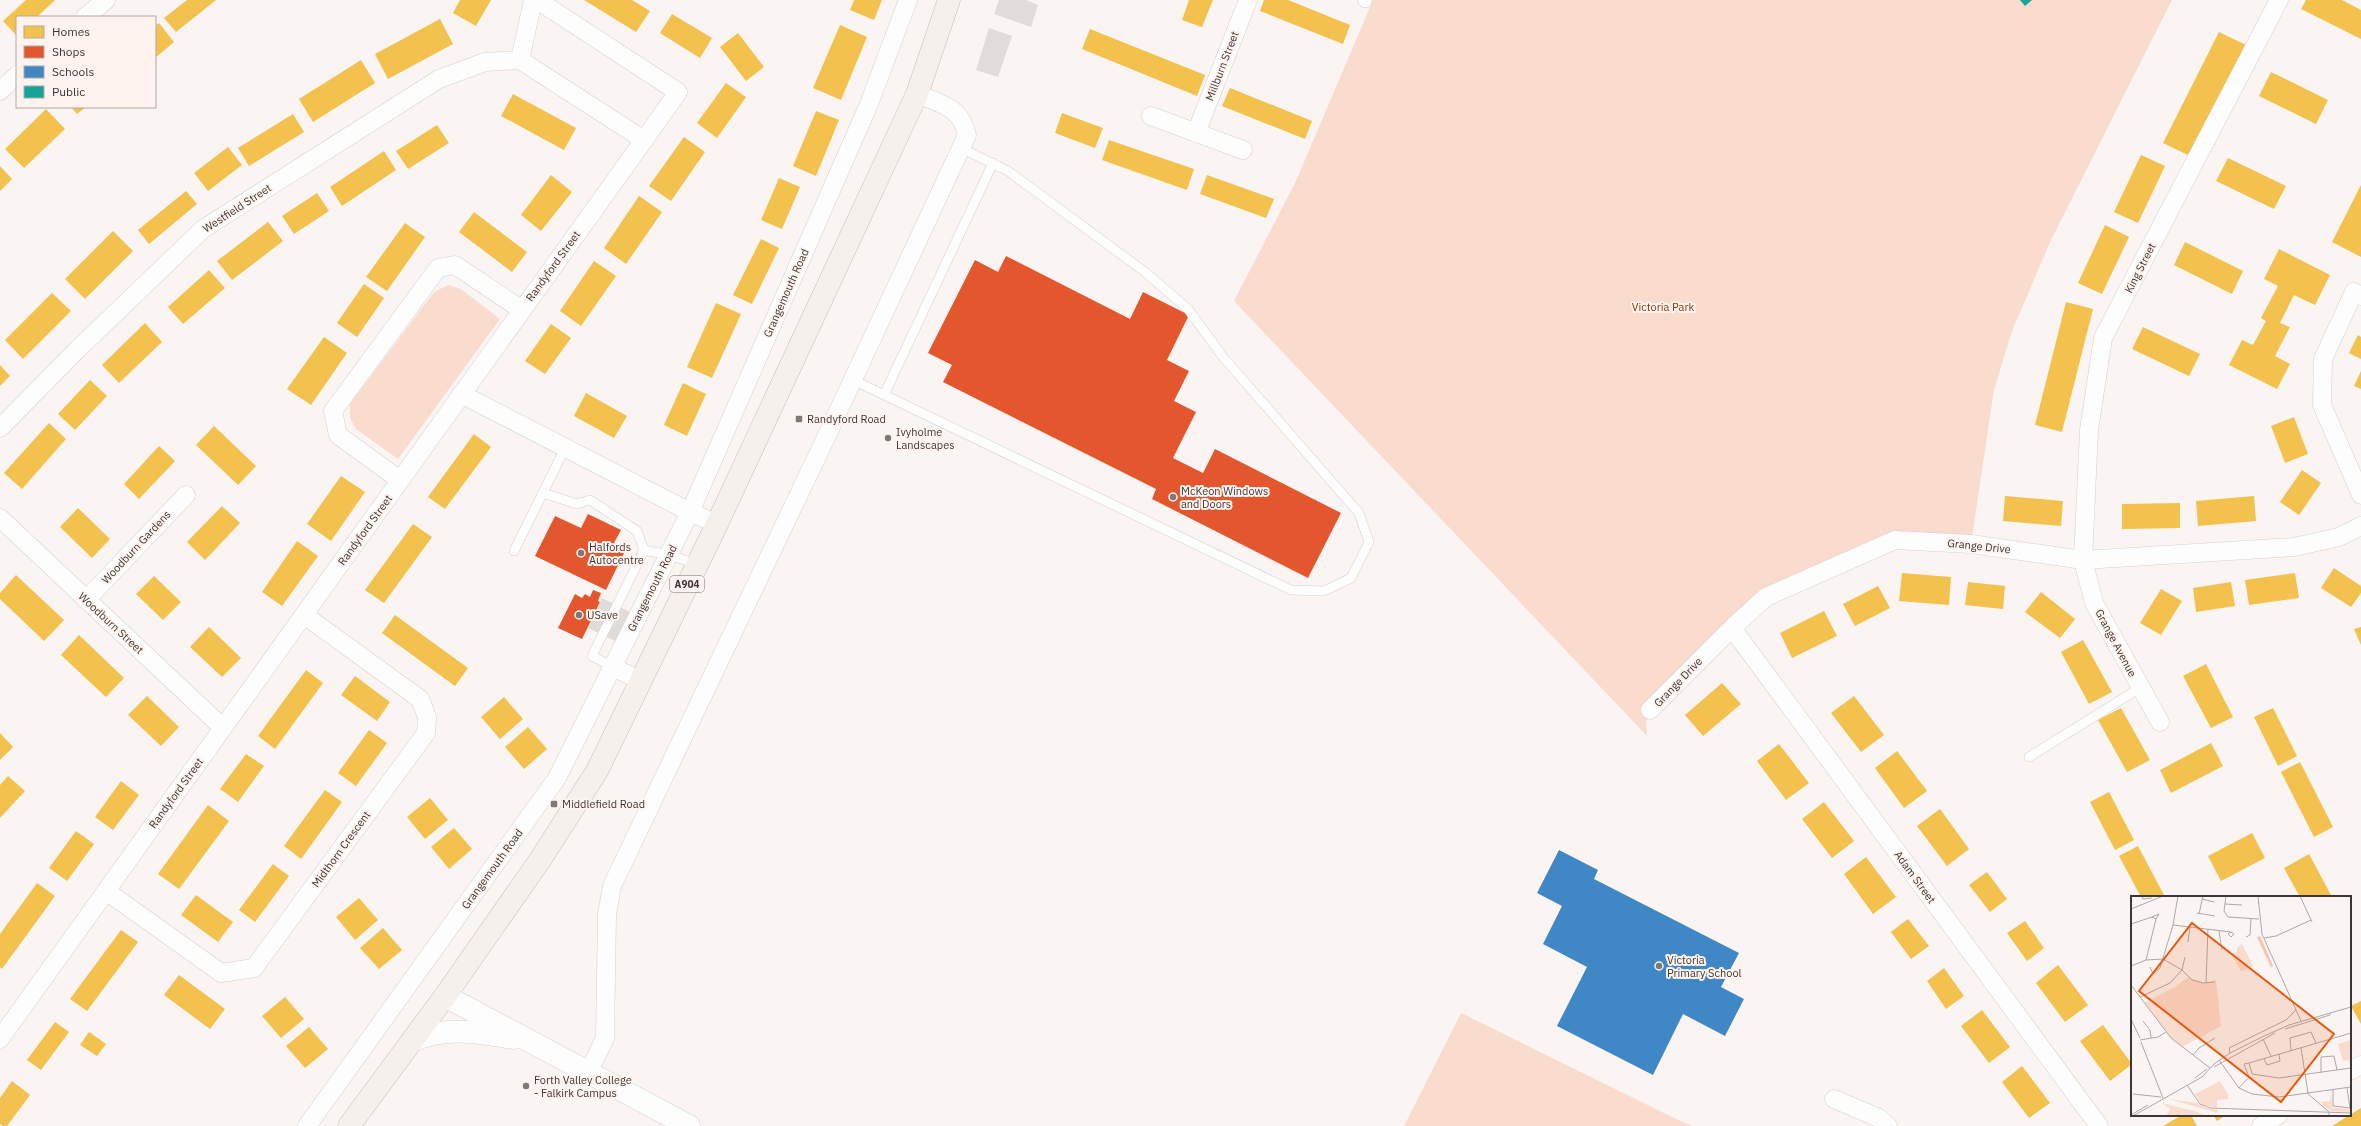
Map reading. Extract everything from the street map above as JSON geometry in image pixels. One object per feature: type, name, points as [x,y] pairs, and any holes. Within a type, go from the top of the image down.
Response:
[{"type":"main road","name":"A904","points":[[348,1126],[445,996],[540,860],[597,771],[717,524],[917,94],[949,0]]},
{"type":"street","points":[[86,16],[106,0]]},
{"type":"street","points":[[533,0],[520,60],[644,140]]},
{"type":"street","name":"Randyford Street","points":[[0,1039],[678,92],[537,0]]},
{"type":"street","name":"Grangemouth Road","points":[[307,1126],[557,778],[690,512],[869,104],[908,0]]},
{"type":"street","name":"Millburn Street","points":[[1196,133],[1248,0]]},
{"type":"street","name":"King Street","points":[[2083,560],[2089,430],[2103,338],[2279,0]]},
{"type":"street","name":"Westfield Street","points":[[0,428],[78,349],[203,229],[439,79],[485,62],[520,60]]},
{"type":"street","points":[[0,91],[16,76]]},
{"type":"street","points":[[588,1073],[605,1038],[607,914],[612,886],[853,380],[967,135],[964,124],[958,113],[949,107],[917,94]]},
{"type":"street","points":[[1150,116],[1243,150]]},
{"type":"street","points":[[400,480],[338,435],[332,411],[438,268],[455,265],[522,310]]},
{"type":"street","points":[[2361,296],[2354,292],[2323,359],[2322,390],[2322,405],[2361,495]]},
{"type":"street","points":[[462,394],[690,512],[717,524]]},
{"type":"street","name":"Woodburn Gardens","points":[[86,600],[186,495]]},
{"type":"street","name":"Woodburn Street","points":[[0,518],[223,728]]},
{"type":"street","name":"Grange Drive","points":[[1650,710],[1732,628],[1766,597],[1895,540],[1971,544],[2083,560],[2294,547],[2339,537],[2361,526]]},
{"type":"street","name":"Grange Avenue","points":[[2083,560],[2094,603],[2160,722]]},
{"type":"street","name":"Midthorn Crescent","points":[[106,891],[221,973],[254,968],[426,733],[427,717],[420,700],[304,615]]},
{"type":"street","name":"Adam Street","points":[[1732,628],[2099,1126]]},
{"type":"street","points":[[613,667],[641,681]]},
{"type":"street","points":[[445,996],[689,1126]]},
{"type":"street","points":[[412,1041],[429,1033],[445,1031],[491,1034],[530,1042]]},
{"type":"street","points":[[2351,1070],[2361,1065]]},
{"type":"street","points":[[1834,1099],[1879,1118],[1888,1126]]},
{"type":"street","points":[[2260,1126],[2276,1116]]},
{"type":"lane","points":[[853,380],[1291,590],[1324,591],[1351,578],[1369,542],[1359,513],[1224,357],[1188,309],[1145,272],[1008,171],[961,148]]},
{"type":"lane","points":[[884,395],[993,163]]},
{"type":"lane","points":[[514,551],[565,448]]},
{"type":"lane","points":[[543,493],[577,504],[590,500],[637,531],[644,550],[592,656],[613,667]]},
{"type":"lane","points":[[644,550],[669,555],[697,564]]},
{"type":"lane","points":[[2029,757],[2140,688]]},
{"type":"green space","name":"Victoria Park","points":[[1373,0],[2172,0],[2051,240],[2012,331],[1994,390],[1971,544],[1895,540],[1766,597],[1650,710],[1646,722],[1647,736],[1234,301],[1296,181]]},
{"type":"green space","points":[[448,285],[461,289],[500,319],[398,459],[356,429],[350,418],[350,404],[434,292]]},
{"type":"green space","points":[[1461,1013],[1672,1117],[1692,1126],[1404,1126]]},
{"type":"building: Homes","points":[[26,0],[55,0],[38,16],[16,16],[16,35],[3,21]]},
{"type":"building: Homes","points":[[187,0],[216,0],[176,32],[164,18]]},
{"type":"building: Homes","points":[[460,0],[491,0],[476,26],[453,13]]},
{"type":"building: Homes","points":[[584,0],[632,0],[650,11],[636,32]]},
{"type":"building: Homes","points":[[854,0],[882,0],[874,20],[850,10]]},
{"type":"building: Homes","points":[[1189,0],[1213,0],[1202,27],[1182,20]]},
{"type":"building: Homes","points":[[1264,0],[1288,0],[1350,25],[1343,44],[1260,11]]},
{"type":"building: Homes","points":[[2306,0],[2342,0],[2361,10],[2361,39],[2301,9]]},
{"type":"building: Homes","points":[[672,14],[712,38],[700,58],[660,33]]},
{"type":"building: Homes","points":[[440,19],[453,44],[388,79],[375,54]]},
{"type":"building: Homes","points":[[159,23],[174,42],[156,57],[156,25]]},
{"type":"building: Homes","points":[[840,25],[867,37],[841,100],[813,88]]},
{"type":"building: Homes","points":[[1090,29],[1205,75],[1197,96],[1082,49]]},
{"type":"building: Homes","points":[[2219,32],[2246,45],[2190,156],[2163,143]]},
{"type":"building: Homes","points":[[738,33],[764,67],[746,81],[720,47]]},
{"type":"building: Homes","points":[[361,60],[375,83],[313,122],[299,99]]},
{"type":"building: Homes","points":[[2271,72],[2328,100],[2316,124],[2259,96]]},
{"type":"building: Homes","points":[[726,83],[746,97],[717,138],[697,123]]},
{"type":"building: Homes","points":[[1230,88],[1312,121],[1305,139],[1222,106]]},
{"type":"building: Homes","points":[[513,94],[576,128],[564,150],[501,116]]},
{"type":"building: Homes","points":[[72,108],[85,108],[77,114]]},
{"type":"building: Homes","points":[[46,109],[65,129],[24,168],[5,149]]},
{"type":"building: Homes","points":[[816,111],[839,120],[816,176],[793,166]]},
{"type":"building: Homes","points":[[1062,113],[1103,128],[1095,148],[1055,133]]},
{"type":"building: Homes","points":[[293,114],[304,132],[249,166],[238,148]]},
{"type":"building: Homes","points":[[437,125],[449,143],[408,169],[396,151]]},
{"type":"building: Homes","points":[[684,137],[705,152],[671,201],[649,186]]},
{"type":"building: Homes","points":[[1109,140],[1194,169],[1187,190],[1102,160]]},
{"type":"building: Homes","points":[[228,147],[242,165],[208,191],[194,173]]},
{"type":"building: Homes","points":[[384,151],[396,170],[342,206],[330,187]]},
{"type":"building: Homes","points":[[2141,155],[2165,166],[2138,223],[2114,212]]},
{"type":"building: Homes","points":[[2228,158],[2286,186],[2274,209],[2216,181]]},
{"type":"building: Homes","points":[[0,166],[12,179],[0,191]]},
{"type":"building: Homes","points":[[551,175],[572,192],[541,231],[521,215]]},
{"type":"building: Homes","points":[[1207,175],[1274,199],[1266,218],[1200,194]]},
{"type":"building: Homes","points":[[779,178],[800,187],[782,229],[761,220]]},
{"type":"building: Homes","points":[[2361,185],[2361,257],[2332,242]]},
{"type":"building: Homes","points":[[186,191],[197,204],[149,244],[138,230]]},
{"type":"building: Homes","points":[[317,193],[329,211],[294,234],[282,216]]},
{"type":"building: Homes","points":[[639,196],[662,212],[626,264],[604,248]]},
{"type":"building: Homes","points":[[474,212],[527,252],[512,272],[459,232]]},
{"type":"building: Homes","points":[[268,222],[283,241],[232,280],[217,261]]},
{"type":"building: Homes","points":[[405,223],[425,237],[387,291],[366,277]]},
{"type":"building: Homes","points":[[2105,225],[2129,237],[2102,294],[2078,283]]},
{"type":"building: Homes","points":[[113,231],[133,251],[85,299],[65,279]]},
{"type":"building: Homes","points":[[761,239],[779,248],[752,304],[733,295]]},
{"type":"building: Homes","points":[[2185,242],[2243,271],[2232,294],[2174,265]]},
{"type":"building: Homes","points":[[2279,249],[2330,275],[2315,305],[2294,295],[2280,323],[2290,327],[2275,356],[2290,364],[2277,389],[2229,365],[2242,340],[2253,345],[2266,321],[2261,318],[2278,286],[2264,279]]},
{"type":"building: Homes","points":[[594,261],[616,276],[581,326],[560,311]]},
{"type":"building: Homes","points":[[209,270],[225,288],[183,324],[168,307]]},
{"type":"building: Homes","points":[[364,284],[384,298],[357,337],[337,323]]},
{"type":"building: Homes","points":[[52,293],[71,311],[23,359],[5,340]]},
{"type":"building: Homes","points":[[2066,302],[2093,309],[2062,432],[2035,425]]},
{"type":"building: Homes","points":[[716,303],[741,314],[712,378],[687,367]]},
{"type":"building: Homes","points":[[145,323],[162,342],[119,383],[102,365]]},
{"type":"building: Homes","points":[[551,324],[571,338],[545,374],[525,361]]},
{"type":"building: Homes","points":[[2143,327],[2200,354],[2189,376],[2132,349]]},
{"type":"building: Homes","points":[[2358,335],[2361,337],[2361,359],[2349,353]]},
{"type":"building: Homes","points":[[324,337],[347,353],[311,405],[287,389]]},
{"type":"building: Homes","points":[[0,365],[10,376],[0,386]]},
{"type":"building: Homes","points":[[2361,371],[2361,389],[2354,386]]},
{"type":"building: Homes","points":[[90,380],[107,396],[75,430],[58,414]]},
{"type":"building: Homes","points":[[683,383],[706,394],[687,436],[664,425]]},
{"type":"building: Homes","points":[[586,393],[627,416],[614,438],[574,416]]},
{"type":"building: Homes","points":[[2294,417],[2308,454],[2285,463],[2271,426]]},
{"type":"building: Homes","points":[[49,423],[66,439],[22,489],[4,473]]},
{"type":"building: Homes","points":[[214,426],[256,466],[238,485],[196,445]]},
{"type":"building: Homes","points":[[474,434],[491,447],[445,509],[428,497]]},
{"type":"building: Homes","points":[[159,446],[175,461],[139,499],[124,484]]},
{"type":"building: Homes","points":[[2302,470],[2321,483],[2299,515],[2280,502]]},
{"type":"building: Homes","points":[[341,476],[365,492],[331,541],[307,524]]},
{"type":"building: Homes","points":[[2005,496],[2063,501],[2061,526],[2003,521]]},
{"type":"building: Homes","points":[[2254,496],[2256,521],[2198,526],[2196,501]]},
{"type":"building: Homes","points":[[2180,503],[2180,528],[2122,529],[2122,504]]},
{"type":"building: Homes","points":[[222,506],[240,523],[205,560],[187,542]]},
{"type":"building: Homes","points":[[78,508],[110,539],[92,558],[60,527]]},
{"type":"building: Homes","points":[[413,524],[432,537],[384,603],[365,590]]},
{"type":"building: Homes","points":[[297,541],[318,556],[282,606],[262,592]]},
{"type":"building: Homes","points":[[2334,568],[2361,586],[2361,593],[2351,607],[2321,588]]},
{"type":"building: Homes","points":[[1902,573],[1951,577],[1949,605],[1899,601]]},
{"type":"building: Homes","points":[[2295,573],[2299,598],[2249,605],[2245,580]]},
{"type":"building: Homes","points":[[16,575],[64,620],[44,641],[0,599],[0,593]]},
{"type":"building: Homes","points":[[154,576],[181,602],[163,620],[136,594]]},
{"type":"building: Homes","points":[[1968,582],[2005,586],[2003,609],[1965,605]]},
{"type":"building: Homes","points":[[2231,582],[2235,606],[2196,612],[2193,588]]},
{"type":"building: Homes","points":[[1878,586],[1890,608],[1855,626],[1843,604]]},
{"type":"building: Homes","points":[[2161,589],[2182,601],[2161,635],[2140,623]]},
{"type":"building: Homes","points":[[2041,592],[2075,619],[2060,638],[2025,612]]},
{"type":"building: Homes","points":[[1824,611],[1837,636],[1792,658],[1780,633]]},
{"type":"building: Homes","points":[[395,615],[468,668],[455,686],[382,633]]},
{"type":"building: Homes","points":[[209,627],[241,658],[222,677],[190,647]]},
{"type":"building: Homes","points":[[2361,627],[2361,645],[2354,629]]},
{"type":"building: Homes","points":[[79,635],[124,678],[106,697],[61,655]]},
{"type":"building: Homes","points":[[2083,640],[2112,692],[2089,704],[2061,652]]},
{"type":"building: Homes","points":[[2206,664],[2233,717],[2211,728],[2183,676]]},
{"type":"building: Homes","points":[[306,670],[323,683],[275,749],[258,736]]},
{"type":"building: Homes","points":[[355,676],[390,702],[377,721],[341,695]]},
{"type":"building: Homes","points":[[1722,683],[1741,704],[1703,736],[1685,715]]},
{"type":"building: Homes","points":[[147,696],[179,727],[161,746],[128,715]]},
{"type":"building: Homes","points":[[1854,696],[1884,735],[1861,752],[1831,713]]},
{"type":"building: Homes","points":[[504,697],[523,719],[500,739],[481,717]]},
{"type":"building: Homes","points":[[2121,708],[2150,760],[2127,772],[2098,720]]},
{"type":"building: Homes","points":[[2273,708],[2297,756],[2278,766],[2254,717]]},
{"type":"building: Homes","points":[[528,727],[547,749],[524,769],[505,747]]},
{"type":"building: Homes","points":[[369,730],[387,743],[356,786],[338,773]]},
{"type":"building: Homes","points":[[0,733],[13,747],[0,760]]},
{"type":"building: Homes","points":[[2211,743],[2223,766],[2171,793],[2160,770]]},
{"type":"building: Homes","points":[[1779,744],[1809,783],[1786,800],[1757,761]]},
{"type":"building: Homes","points":[[1897,751],[1927,791],[1904,808],[1875,768]]},
{"type":"building: Homes","points":[[246,754],[264,766],[238,802],[220,789]]},
{"type":"building: Homes","points":[[2300,762],[2333,827],[2314,837],[2281,772]]},
{"type":"building: Homes","points":[[8,776],[25,791],[0,818],[0,785]]},
{"type":"building: Homes","points":[[121,781],[139,795],[113,830],[95,817]]},
{"type":"building: Homes","points":[[325,790],[342,802],[301,859],[284,846]]},
{"type":"building: Homes","points":[[2109,792],[2134,840],[2115,850],[2090,802]]},
{"type":"building: Homes","points":[[430,798],[448,820],[425,839],[407,817]]},
{"type":"building: Homes","points":[[1824,802],[1854,841],[1832,858],[1802,819]]},
{"type":"building: Homes","points":[[208,805],[229,821],[179,889],[158,874]]},
{"type":"building: Homes","points":[[1940,809],[1969,849],[1947,866],[1917,826]]},
{"type":"building: Homes","points":[[454,828],[472,849],[449,869],[431,847]]},
{"type":"building: Homes","points":[[76,831],[94,844],[67,881],[49,868]]},
{"type":"building: Homes","points":[[2252,833],[2265,858],[2221,881],[2208,856]]},
{"type":"building: Homes","points":[[2138,846],[2164,896],[2140,896],[2119,856]]},
{"type":"building: Homes","points":[[2309,854],[2331,896],[2299,896],[2284,868]]},
{"type":"building: Homes","points":[[1866,857],[1896,897],[1873,914],[1844,874]]},
{"type":"building: Homes","points":[[273,864],[289,876],[255,922],[239,910]]},
{"type":"building: Homes","points":[[1987,872],[2007,899],[1990,912],[1969,885]]},
{"type":"building: Homes","points":[[37,883],[55,896],[2,969],[0,967],[0,934]]},
{"type":"building: Homes","points":[[196,895],[233,922],[218,942],[181,915]]},
{"type":"building: Homes","points":[[359,898],[378,920],[355,940],[336,917]]},
{"type":"building: Homes","points":[[1908,919],[1929,946],[1911,959],[1891,932]]},
{"type":"building: Homes","points":[[2025,921],[2044,948],[2027,961],[2007,933]]},
{"type":"building: Homes","points":[[383,928],[402,950],[379,969],[360,948]]},
{"type":"building: Homes","points":[[121,930],[138,942],[87,1011],[70,999]]},
{"type":"building: Homes","points":[[2058,965],[2088,1005],[2065,1022],[2036,983]]},
{"type":"building: Homes","points":[[1944,968],[1964,996],[1946,1009],[1927,981]]},
{"type":"building: Homes","points":[[179,975],[225,1009],[210,1029],[164,995]]},
{"type":"building: Homes","points":[[285,997],[304,1019],[281,1038],[262,1016]]},
{"type":"building: Homes","points":[[2361,1001],[2361,1024],[2351,1006]]},
{"type":"building: Homes","points":[[1982,1010],[2010,1047],[1989,1063],[1961,1026]]},
{"type":"building: Homes","points":[[55,1022],[69,1032],[41,1070],[27,1060]]},
{"type":"building: Homes","points":[[2103,1025],[2131,1063],[2131,1065],[2110,1081],[2080,1041]]},
{"type":"building: Homes","points":[[309,1027],[328,1049],[305,1068],[286,1046]]},
{"type":"building: Homes","points":[[89,1032],[106,1044],[97,1056],[80,1045]]},
{"type":"building: Homes","points":[[2022,1066],[2050,1103],[2029,1118],[2002,1082]]},
{"type":"building: Homes","points":[[12,1081],[30,1095],[7,1126],[3,1126],[0,1124],[0,1098]]},
{"type":"building: Homes","points":[[2361,1108],[2361,1126],[2332,1126],[2348,1116],[2351,1116],[2351,1114]]},
{"type":"building: Homes","points":[[2180,1116],[2192,1116],[2197,1126],[2163,1126]]},
{"type":"building: Homes","points":[[2214,1116],[2224,1116],[2217,1121]]},
{"type":"building: Shops","points":[[1006,256],[1130,319],[1143,292],[1189,315],[1167,360],[1189,371],[1174,401],[1196,412],[1173,458],[1203,473],[1215,449],[1341,513],[1308,578],[1152,499],[1156,489],[943,382],[952,365],[928,353],[975,260],[998,272]]},
{"type":"building: Shops","name":"Halfords Autocentre","points":[[588,514],[621,530],[614,543],[626,549],[606,590],[535,556],[555,516],[581,528]]},
{"type":"building: Shops","points":[[593,590],[601,593],[598,601],[600,602],[582,639],[558,628],[575,594],[582,598],[585,594],[590,597]]},
{"type":"building: Schools","points":[[1559,850],[1598,870],[1594,879],[1739,953],[1721,987],[1744,999],[1725,1036],[1683,1014],[1653,1075],[1557,1026],[1587,967],[1543,944],[1562,906],[1537,893]]},
{"type":"building: Public","points":[[2020,0],[2032,0],[2025,6]]},
{"type":"building: Other","points":[[999,0],[1026,0],[1038,5],[1031,27],[994,14]]},
{"type":"building: Other","points":[[989,28],[1012,36],[998,77],[976,70]]},
{"type":"building: Other","points":[[602,598],[630,612],[615,641],[588,628]]},
{"type":"place","name":"Randyford Road","points":[[799,419]]},
{"type":"place","name":"Ivyholme Landscapes","points":[[888,438]]},
{"type":"place","name":"McKeon Windows and Doors","points":[[1173,497]]},
{"type":"place","name":"Halfords Autocentre","points":[[581,553]]},
{"type":"place","name":"USave","points":[[579,615]]},
{"type":"place","name":"Middlefield Road","points":[[554,804]]},
{"type":"place","name":"Victoria Primary School","points":[[1659,966]]},
{"type":"place","name":"Forth Valley College - Falkirk Campus","points":[[526,1086]]}]
